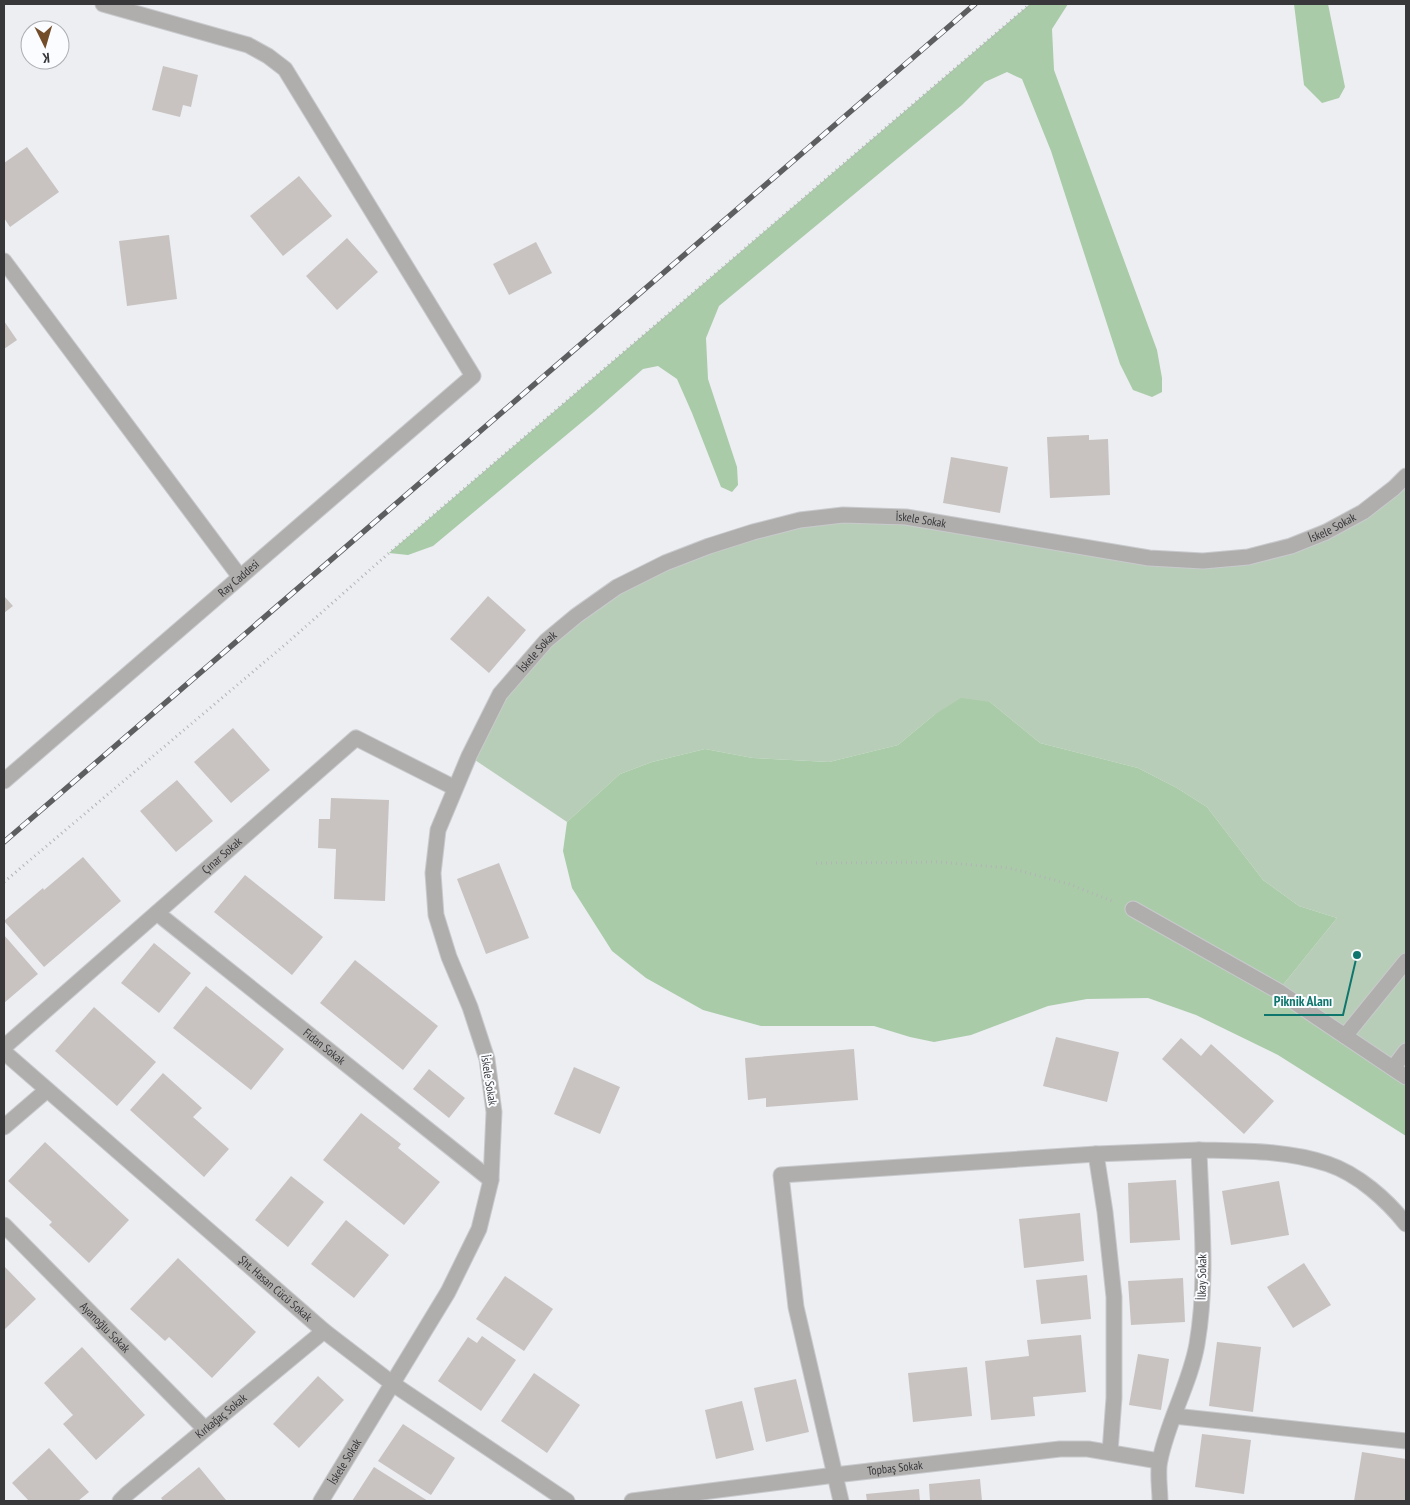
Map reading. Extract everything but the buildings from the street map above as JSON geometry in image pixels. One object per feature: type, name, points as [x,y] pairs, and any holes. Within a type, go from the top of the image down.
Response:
[{"type":"street","name":"Ray Caddesi","points":[[4,781],[473,376],[285,70],[268,56],[248,45],[103,4]]},
{"type":"street","points":[[4,261],[240,577]]},
{"type":"street","name":"İskele Sokak","points":[[322,1501],[448,1292],[479,1229],[491,1180],[494,1112],[487,1058],[470,1007],[449,957],[436,915],[433,873],[438,830],[469,756],[500,694],[546,641],[576,616],[617,587],[665,563],[709,546],[800,520],[843,514],[906,518],[1149,558],[1203,562],[1248,557],[1292,546],[1326,532],[1362,512],[1394,488],[1406,476]]},
{"type":"street","name":"Çınar Sokak","points":[[4,1047],[356,738],[455,788]]},
{"type":"street","points":[[1133,909],[1278,992],[1406,1077]]},
{"type":"street","name":"Fidan Sokak","points":[[157,913],[491,1180]]},
{"type":"street","points":[[1345,1036],[1406,961]]},
{"type":"street","points":[[1393,1068],[1406,1051]]},
{"type":"street","name":"Şht. Hasan Cücü Sokak","points":[[4,1052],[324,1330],[393,1384],[566,1501]]},
{"type":"street","points":[[4,1126],[46,1090]]},
{"type":"street","points":[[841,1501],[796,1307],[781,1175],[1096,1154],[1199,1150],[1264,1152],[1297,1156],[1330,1164],[1355,1177],[1378,1195],[1406,1224]]},
{"type":"street","name":"İlkay Sokak","points":[[1160,1501],[1159,1461],[1197,1345],[1203,1261],[1199,1150]]},
{"type":"street","points":[[1096,1154],[1105,1212],[1114,1297],[1114,1398],[1110,1452]]},
{"type":"street","name":"Ayanoğlu Sokak","points":[[4,1225],[205,1429]]},
{"type":"street","name":"Kırkağaç Sokak","points":[[120,1501],[324,1330]]},
{"type":"street","points":[[1174,1416],[1406,1441]]},
{"type":"street","name":"Topbaş Sokak","points":[[632,1501],[1060,1449],[1088,1449],[1159,1461]]},
{"type":"path","points":[[4,882],[287,643],[396,547],[1030,4]]},
{"type":"path","points":[[816,863],[939,862],[1009,868],[1069,884],[1133,909]]},
{"type":"green space","points":[[1030,4],[1068,4],[1052,29],[1054,70],[1157,350],[1162,378],[1162,392],[1152,397],[1133,390],[1120,364],[1051,151],[1022,79],[1007,72],[985,82],[962,105],[719,306],[706,338],[708,379],[737,467],[738,485],[732,492],[721,487],[677,379],[658,366],[643,369],[433,546],[408,555],[389,553]]},
{"type":"green space","points":[[1294,4],[1328,4],[1345,87],[1339,98],[1322,103],[1304,85]]},
{"type":"green space","points":[[1406,476],[1406,1077],[1278,991],[1337,918],[1299,906],[1263,880],[1207,807],[1177,788],[1138,768],[1040,743],[990,702],[934,715],[898,745],[829,762],[753,758],[705,749],[652,762],[620,774],[567,822],[469,756],[500,694],[546,641],[665,563],[843,515],[1203,561],[1326,532]]},
{"type":"green space","points":[[961,698],[990,702],[1040,743],[1138,768],[1177,788],[1207,807],[1263,880],[1299,906],[1337,918],[1278,991],[1406,1077],[1406,1136],[1278,1055],[1196,1015],[1148,998],[1087,999],[1048,1006],[971,1035],[934,1042],[874,1026],[761,1026],[703,1010],[646,978],[612,951],[572,888],[563,851],[567,822],[620,774],[652,762],[705,749],[753,758],[829,762],[898,745],[934,715]]},
{"type":"railway","points":[[4,842],[975,4]]},
{"type":"place","name":"Piknik Alanı","points":[[1357,955]]}]
